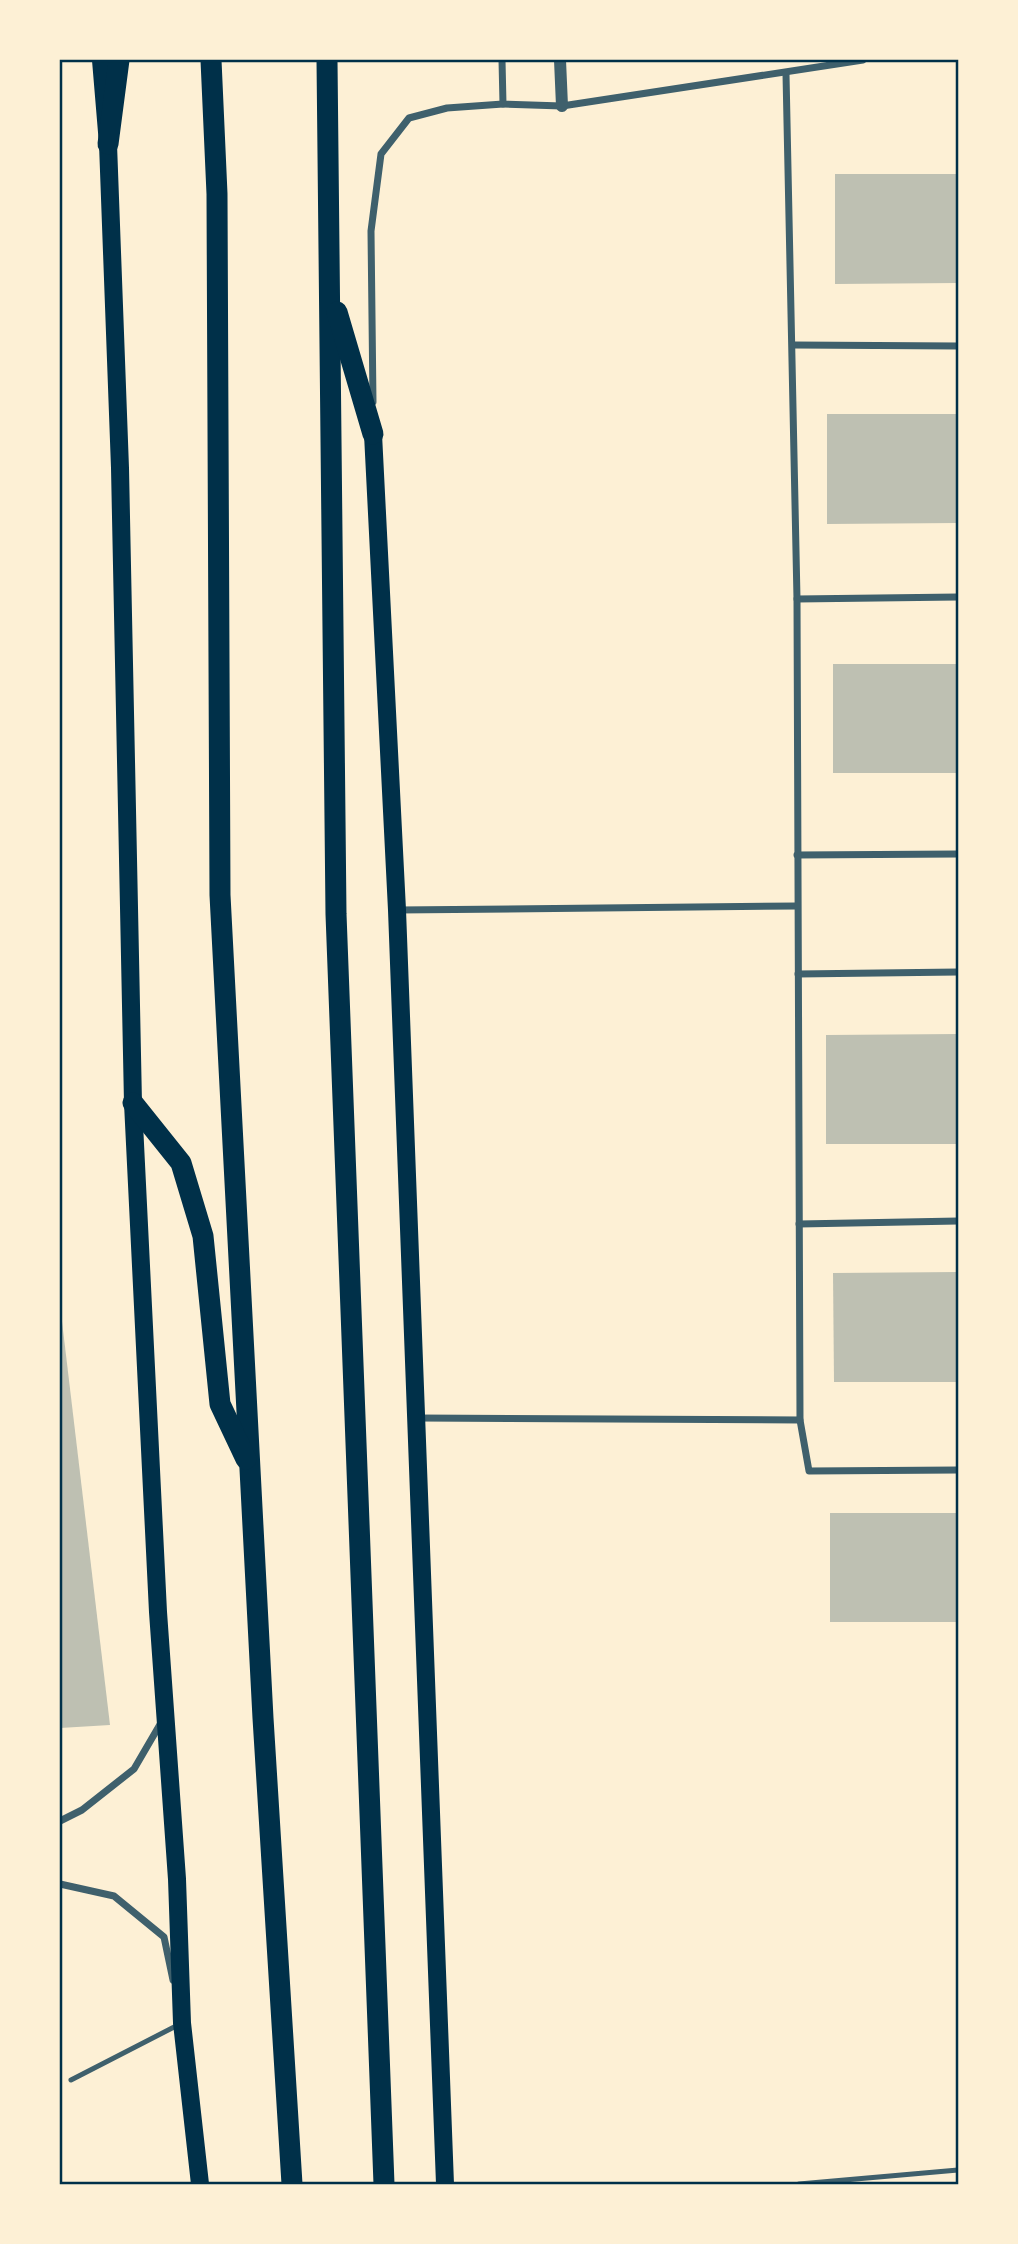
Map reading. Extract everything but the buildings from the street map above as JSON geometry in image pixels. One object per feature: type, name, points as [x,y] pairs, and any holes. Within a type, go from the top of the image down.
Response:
[{"type":"highway","points":[[108,144],[119,60]]},
{"type":"highway","points":[[211,60],[217,194],[220,895],[292,2185]]},
{"type":"highway","points":[[327,60],[336,914],[384,2185]]},
{"type":"highway","points":[[330,285],[373,434]]},
{"type":"highway","points":[[133,1103],[181,1163],[203,1236],[220,1404],[251,1468]]},
{"type":"main road","points":[[101,60],[108,144],[120,468],[133,1103],[158,1612],[177,1879],[182,2023],[201,2185]]},
{"type":"main road","points":[[373,434],[397,910],[445,2185]]},
{"type":"street","points":[[93,60],[108,144]]},
{"type":"street","points":[[502,60],[503,104]]},
{"type":"street","points":[[561,60],[562,106]]},
{"type":"street","points":[[373,434],[371,231],[382,154],[409,118],[447,108],[503,104],[562,106],[786,74],[863,60]]},
{"type":"street","points":[[786,74],[794,345],[797,599],[800,1420],[809,1471],[958,1470]]},
{"type":"street","points":[[794,345],[958,346]]},
{"type":"street","points":[[797,599],[958,597]]},
{"type":"street","points":[[797,855],[958,854]]},
{"type":"street","points":[[397,910],[797,906]]},
{"type":"street","points":[[798,974],[958,972]]},
{"type":"street","points":[[799,1224],[958,1221]]},
{"type":"street","points":[[416,1418],[800,1420]]},
{"type":"street","points":[[60,1821],[82,1811],[134,1769],[163,1719],[158,1612]]},
{"type":"street","points":[[60,1884],[114,1896],[164,1937],[182,2023]]},
{"type":"lane","points":[[71,2080],[182,2023]]},
{"type":"lane","points":[[799,2185],[958,2169]]}]
